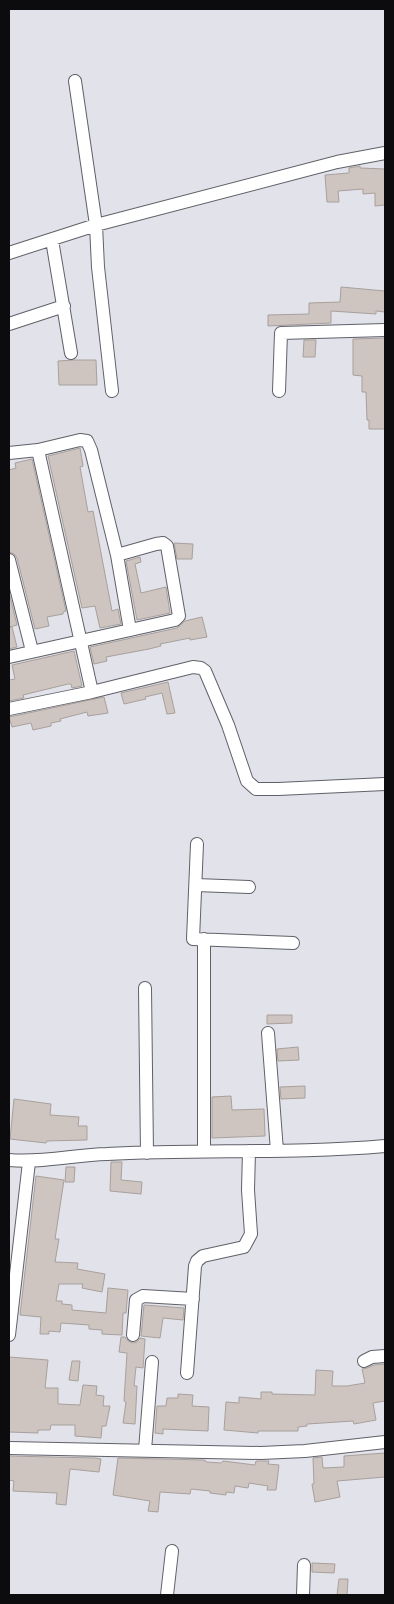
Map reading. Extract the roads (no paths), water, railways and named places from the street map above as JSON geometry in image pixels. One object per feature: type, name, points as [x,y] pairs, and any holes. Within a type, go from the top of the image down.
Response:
[{"type":"street","points":[[75,81],[96,226],[99,276],[112,391]]},
{"type":"street","points":[[9,252],[96,226],[338,162],[385,153]]},
{"type":"street","points":[[52,240],[70,353]]},
{"type":"street","points":[[9,324],[64,306]]},
{"type":"street","points":[[279,391],[281,333],[385,330]]},
{"type":"street","points":[[9,453],[38,450],[80,440],[87,441],[91,450],[117,555],[130,630]]},
{"type":"street","points":[[38,450],[92,692]]},
{"type":"street","points":[[9,656],[175,620],[180,612],[167,546],[162,543],[156,544],[117,555]]},
{"type":"street","points":[[9,560],[32,651]]},
{"type":"street","points":[[9,708],[92,692],[193,667],[201,668],[205,671],[228,725],[247,781],[256,789],[385,784]]},
{"type":"street","points":[[198,844],[193,938],[293,943]]},
{"type":"street","points":[[196,885],[249,887]]},
{"type":"street","points":[[204,939],[204,1151]]},
{"type":"street","points":[[145,988],[147,1153]]},
{"type":"street","points":[[268,1034],[277,1151]]},
{"type":"street","points":[[9,1160],[28,1162],[107,1154],[277,1151],[385,1146]]},
{"type":"street","points":[[187,1373],[196,1266],[198,1261],[203,1256],[244,1247],[251,1234],[248,1190],[249,1151]]},
{"type":"street","points":[[9,1335],[28,1162]]},
{"type":"street","points":[[133,1335],[136,1300],[139,1297],[194,1299]]},
{"type":"street","points":[[364,1361],[385,1356]]},
{"type":"street","points":[[145,1450],[152,1362]]},
{"type":"street","points":[[9,1448],[261,1453],[305,1451],[385,1442]]},
{"type":"street","points":[[167,1595],[172,1551]]},
{"type":"street","points":[[302,1595],[304,1565]]}]
